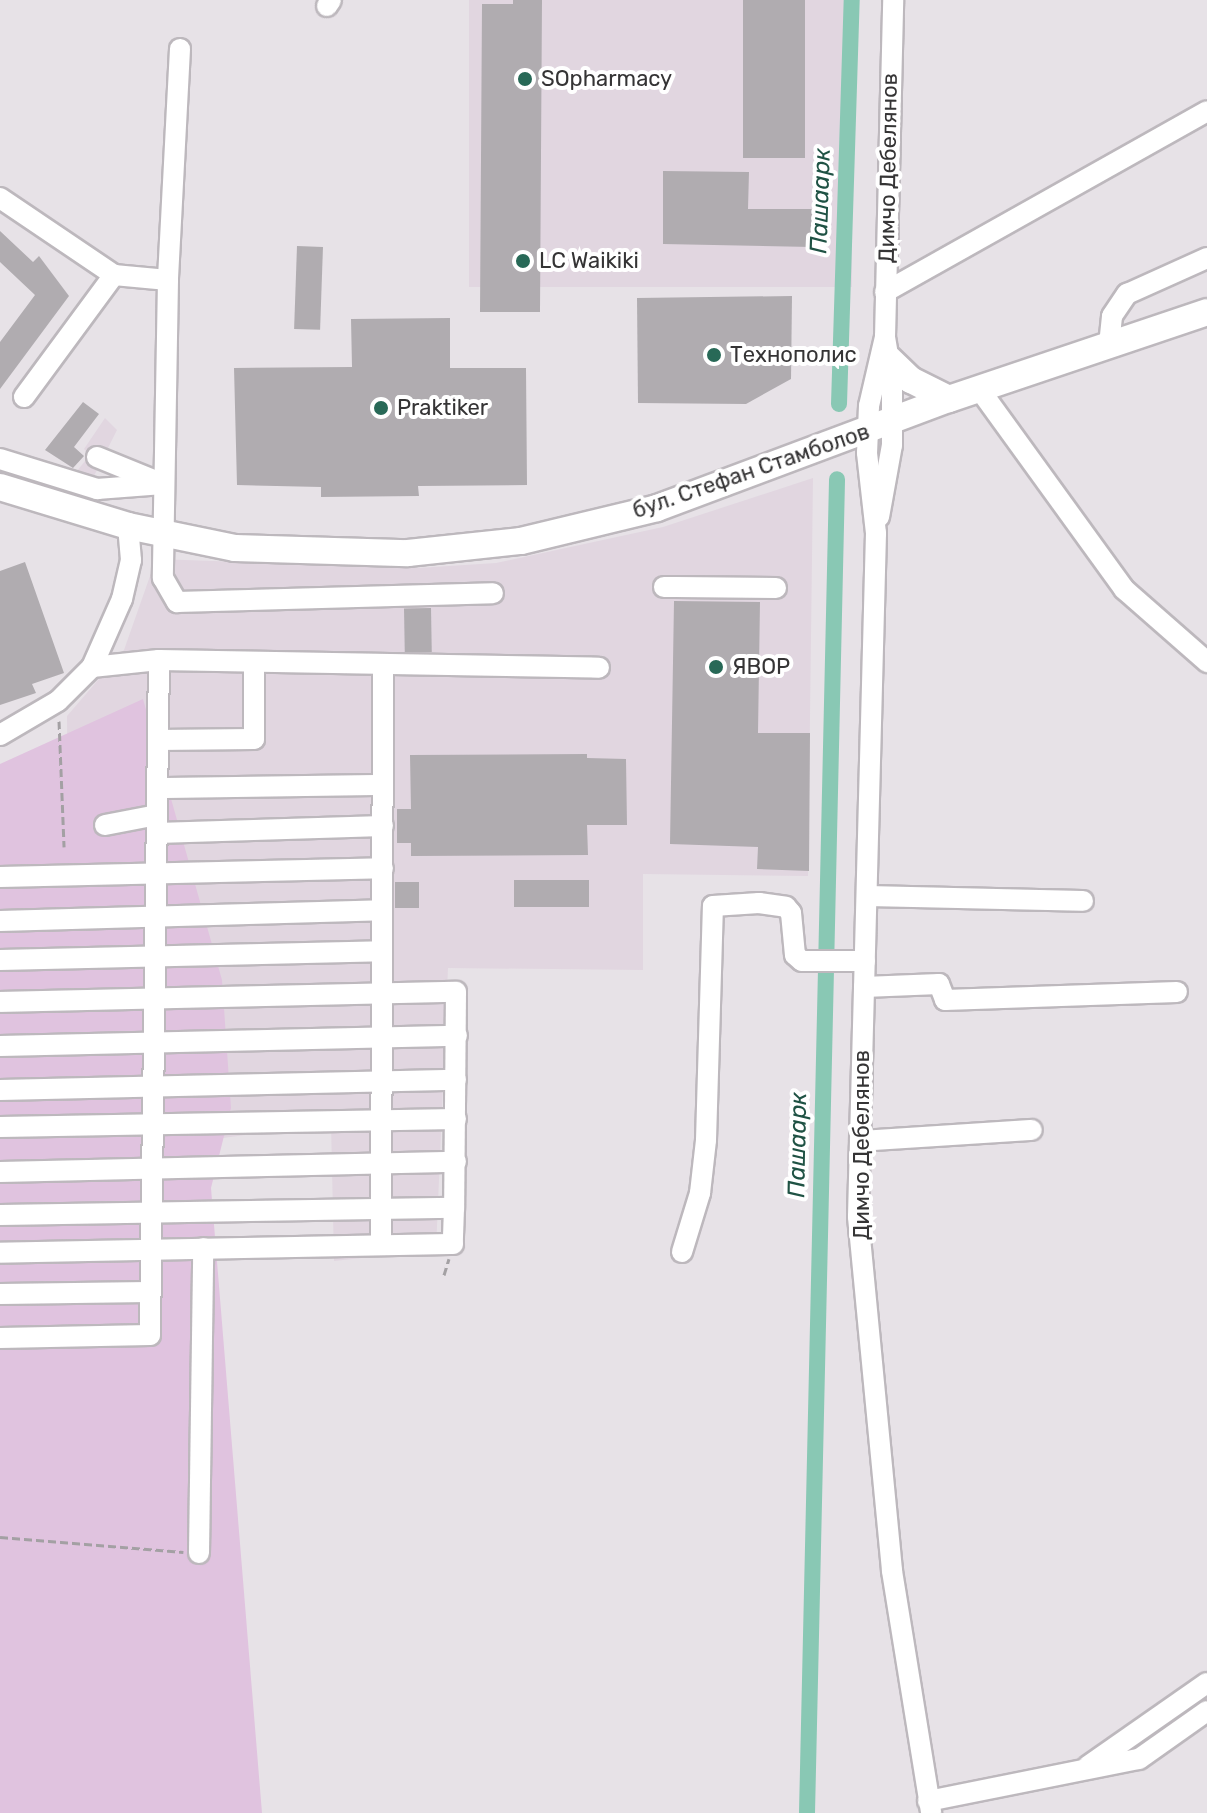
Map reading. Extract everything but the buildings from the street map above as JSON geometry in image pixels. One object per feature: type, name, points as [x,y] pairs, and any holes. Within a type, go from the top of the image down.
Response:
[{"type":"main road","name":"бул. Стефан Стамболов","points":[[6,493],[128,526],[235,548],[314,554],[408,553],[521,541],[657,508],[949,399],[1207,312]]},
{"type":"main road","points":[[887,348],[911,380],[949,399]]},
{"type":"street","name":"Димчо Дебелянов","points":[[876,533],[892,421],[885,292],[893,0]]},
{"type":"street","points":[[180,49],[168,280],[163,578],[177,602],[493,593]]},
{"type":"street","points":[[885,292],[1207,111]]},
{"type":"street","points":[[0,198],[114,275],[168,280]]},
{"type":"street","points":[[1109,345],[1112,316],[1127,294],[1207,258]]},
{"type":"street","points":[[24,397],[114,275]]},
{"type":"street","name":"Димчо Дебелянов","points":[[887,348],[868,431],[876,533],[858,1217],[892,1571],[930,1807]]},
{"type":"street","points":[[980,390],[1124,589],[1207,662]]},
{"type":"street","points":[[97,457],[163,484]]},
{"type":"street","points":[[0,459],[97,489],[163,484]]},
{"type":"street","points":[[0,735],[58,701],[92,667],[122,599],[131,560],[128,526]]},
{"type":"street","points":[[664,587],[776,588]]},
{"type":"street","points":[[92,667],[159,660],[599,668]]},
{"type":"street","points":[[0,1338],[150,1335],[159,660]]},
{"type":"street","points":[[158,740],[254,739],[254,662]]},
{"type":"street","points":[[381,1244],[383,665]]},
{"type":"street","points":[[158,788],[383,785]]},
{"type":"street","points":[[105,825],[383,826]]},
{"type":"street","points":[[0,877],[383,868]]},
{"type":"street","points":[[867,896],[1083,901]]},
{"type":"street","points":[[682,1252],[700,1193],[706,1140],[713,906],[759,903],[786,907],[791,913],[795,955],[824,961],[865,961]]},
{"type":"street","points":[[0,921],[382,910]]},
{"type":"street","points":[[0,960],[382,951]]},
{"type":"street","points":[[864,987],[939,984],[945,1000],[1177,992]]},
{"type":"street","points":[[0,1002],[456,992],[457,1036],[453,1244],[0,1253]]},
{"type":"street","points":[[0,1046],[457,1036]]},
{"type":"street","points":[[0,1090],[456,1080]]},
{"type":"street","points":[[0,1127],[456,1119]]},
{"type":"street","points":[[860,1141],[1032,1130]]},
{"type":"street","points":[[0,1172],[456,1162]]},
{"type":"street","points":[[0,1215],[454,1208]]},
{"type":"street","points":[[199,1553],[203,1248]]},
{"type":"street","points":[[0,1294],[149,1292]]},
{"type":"street","points":[[1078,1773],[1207,1683]]},
{"type":"street","points":[[930,1807],[1139,1759],[1207,1711]]},
{"type":"path","points":[[58,701],[64,847]]},
{"type":"path","points":[[0,1537],[199,1553]]},
{"type":"shaded area","points":[[469,0],[852,0],[852,287],[469,287]]},
{"type":"shaded area","points":[[105,418],[117,430],[90,484],[72,477],[90,455],[84,449]]},
{"type":"shaded area","points":[[813,478],[808,876],[643,874],[643,970],[448,968],[436,1250],[334,1261],[331,1123],[201,1141],[68,834],[67,716],[124,650],[156,559],[418,568],[496,563],[663,527]]},
{"type":"shaded area","points":[[143,699],[222,980],[231,1108],[211,1188],[262,1813],[0,1813],[0,764]]},
{"type":"waterway","name":"Пашаарк","points":[[839,404],[852,0]]},
{"type":"waterway","name":"Пашаарк","points":[[807,1813],[837,479]]},
{"type":"place","name":"SOpharmacy","points":[[525,79]]},
{"type":"place","name":"LC Waikiki","points":[[523,261]]},
{"type":"place","name":"Технополис","points":[[714,355]]},
{"type":"place","name":"Praktiker","points":[[381,408]]},
{"type":"place","name":"ЯВОР","points":[[716,667]]}]
